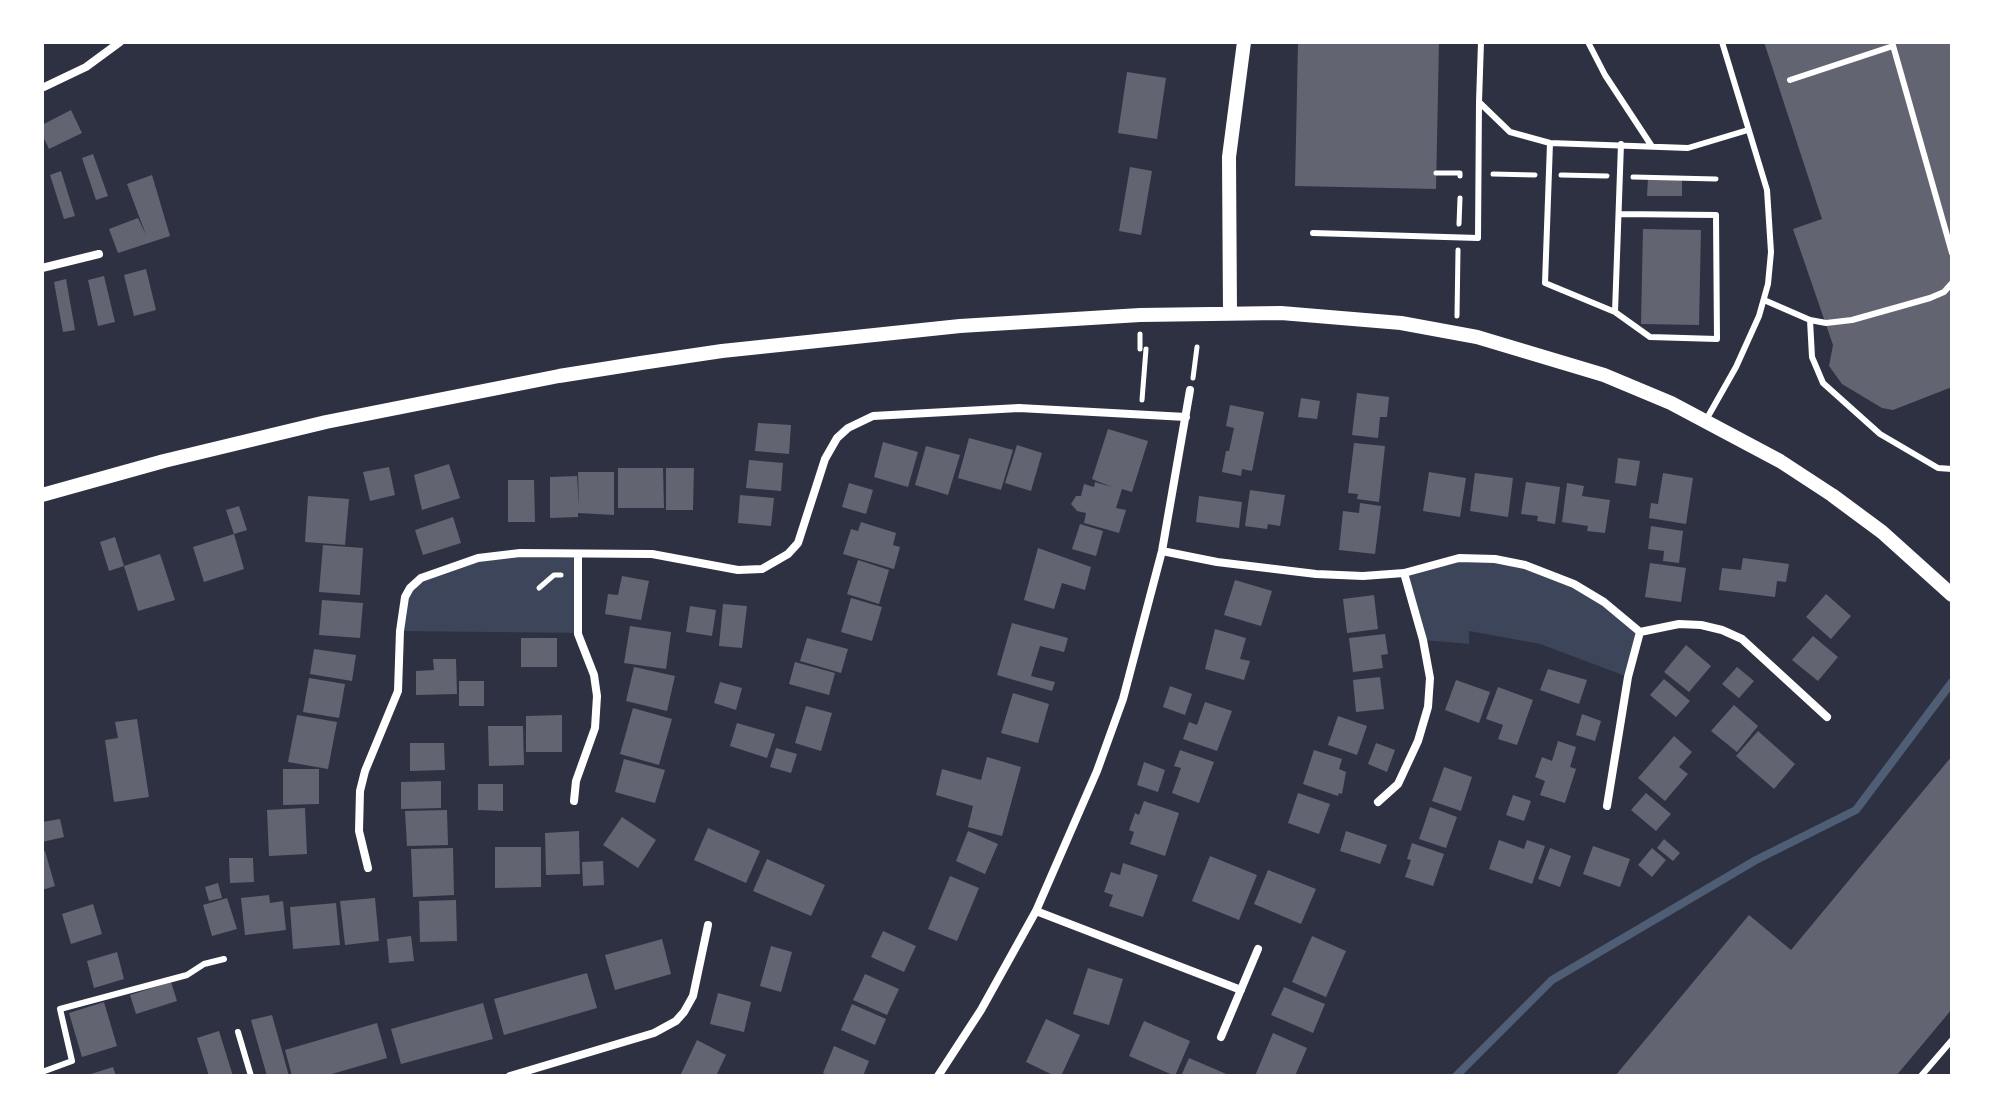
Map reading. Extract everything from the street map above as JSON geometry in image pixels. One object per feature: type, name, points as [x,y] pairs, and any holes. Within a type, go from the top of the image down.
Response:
[{"type":"street","points":[[42,88],[86,67],[120,42]]},
{"type":"street","points":[[1230,313],[1229,157],[1244,42]]},
{"type":"street","points":[[42,268],[99,254]]},
{"type":"street","points":[[42,495],[164,461],[326,422],[559,376],[735,349],[960,326],[1230,313],[1348,317],[1477,337],[1604,375],[1706,420],[1780,461],[1832,495],[1882,532],[1952,595]]},
{"type":"street","points":[[938,1076],[988,997],[1036,911],[1068,842],[1102,756],[1140,640],[1162,551],[1190,390]]},
{"type":"street","points":[[368,868],[359,831],[360,791],[365,771],[398,691],[402,606],[410,588],[429,574],[478,558],[520,553],[652,554],[738,570],[762,569],[776,563],[798,543],[830,448],[848,428],[873,416],[1019,408],[1186,417]]},
{"type":"street","points":[[1162,551],[1217,562],[1316,574],[1363,576],[1404,573],[1459,558],[1495,559],[1525,565],[1574,584],[1604,602],[1640,632]]},
{"type":"street","points":[[574,801],[576,781],[595,728],[597,696],[591,665],[578,634],[578,554]]},
{"type":"street","points":[[1378,802],[1398,784],[1418,741],[1428,707],[1430,678],[1404,573]]},
{"type":"street","points":[[1640,632],[1679,624],[1701,625],[1742,639],[1827,717]]},
{"type":"street","points":[[1607,806],[1628,677],[1640,632]]},
{"type":"street","points":[[1036,911],[1241,990]]},
{"type":"street","points":[[510,1076],[654,1033],[676,1021],[693,996],[708,925]]},
{"type":"street","points":[[1221,1037],[1258,949]]},
{"type":"lane","points":[[1313,233],[1478,238],[1481,42]]},
{"type":"lane","points":[[1588,42],[1605,75],[1651,145]]},
{"type":"lane","points":[[1706,420],[1749,341],[1764,300],[1771,252],[1767,190],[1722,42]]},
{"type":"lane","points":[[1790,80],[1893,44],[1952,253]]},
{"type":"lane","points":[[1479,102],[1510,132],[1550,143],[1688,148],[1748,130]]},
{"type":"lane","points":[[1550,143],[1545,283],[1615,312],[1650,337],[1717,339],[1716,215],[1619,214]]},
{"type":"lane","points":[[1615,312],[1621,144]]},
{"type":"lane","points":[[1764,300],[1810,320],[1826,323],[1852,320],[1930,298],[1944,292],[1952,283]]},
{"type":"lane","points":[[1810,320],[1812,357],[1823,383],[1880,434],[1938,468],[1952,469]]},
{"type":"lane","points":[[42,1072],[72,1061],[60,1009],[187,975],[204,964],[224,959]]},
{"type":"lane","points":[[238,1032],[251,1076]]},
{"type":"lane","points":[[1921,1076],[1952,1040]]},
{"type":"path","points":[[1436,173],[1716,179]]},
{"type":"path","points":[[1458,291],[1460,173]]},
{"type":"path","points":[[1190,390],[1197,347]]},
{"type":"path","points":[[1141,414],[1146,349]]},
{"type":"path","points":[[539,588],[554,575],[577,575]]},
{"type":"shaded area","points":[[578,554],[578,633],[400,631],[402,606],[415,582],[478,558]]},
{"type":"shaded area","points":[[1459,558],[1495,559],[1574,584],[1640,632],[1628,677],[1540,644],[1469,631],[1469,644],[1423,640],[1404,573]]},
{"type":"building","points":[[1298,42],[1439,42],[1436,189],[1295,186]]},
{"type":"building","points":[[1764,42],[1952,42],[1952,387],[1893,410],[1882,408],[1842,384],[1829,366],[1833,345],[1793,229],[1822,219]]},
{"type":"building","points":[[1127,72],[1166,78],[1157,139],[1118,133]]},
{"type":"building","points":[[71,110],[82,133],[49,149],[42,134],[42,125]]},
{"type":"building","points":[[93,154],[108,196],[96,200],[82,158]]},
{"type":"building","points":[[1130,167],[1152,171],[1141,235],[1119,231]]},
{"type":"building","points":[[61,171],[75,216],[64,219],[50,175]]},
{"type":"building","points":[[152,175],[170,236],[118,253],[109,229],[138,218],[146,235],[127,184]]},
{"type":"building","points":[[1648,178],[1682,179],[1682,196],[1647,196]]},
{"type":"building","points":[[1643,229],[1701,230],[1699,325],[1641,324]]},
{"type":"building","points":[[146,269],[156,310],[134,316],[124,275]]},
{"type":"building","points":[[104,276],[115,322],[98,326],[88,280]]},
{"type":"building","points":[[66,279],[75,330],[63,332],[54,282]]},
{"type":"building","points":[[1357,393],[1389,397],[1387,417],[1380,417],[1378,438],[1352,435]]},
{"type":"building","points":[[1301,398],[1320,401],[1317,419],[1298,417]]},
{"type":"building","points":[[1230,405],[1264,412],[1252,471],[1242,469],[1241,476],[1222,472],[1234,428],[1226,426]]},
{"type":"building","points":[[758,423],[791,425],[789,454],[755,451]]},
{"type":"building","points":[[1108,429],[1148,441],[1132,492],[1122,489],[1116,508],[1126,510],[1119,533],[1084,523],[1086,513],[1077,511],[1071,504],[1076,496],[1081,496],[1084,484],[1094,487],[1095,482],[1112,487],[1092,479]]},
{"type":"building","points":[[969,438],[1013,450],[1001,490],[958,478]]},
{"type":"building","points":[[883,442],[918,452],[908,487],[874,477]]},
{"type":"building","points":[[1354,443],[1385,446],[1379,502],[1357,499],[1358,494],[1348,493]]},
{"type":"building","points":[[1017,445],[1042,453],[1031,491],[1005,483]]},
{"type":"building","points":[[926,446],[960,455],[948,495],[915,485]]},
{"type":"building","points":[[1618,458],[1640,461],[1636,486],[1615,483]]},
{"type":"building","points":[[749,460],[783,463],[781,491],[746,488]]},
{"type":"building","points":[[449,464],[460,498],[422,510],[414,475]]},
{"type":"building","points":[[389,467],[395,495],[370,501],[363,472]]},
{"type":"building","points":[[618,468],[663,468],[664,508],[618,508]]},
{"type":"building","points":[[666,468],[694,468],[693,510],[666,510]]},
{"type":"building","points":[[578,472],[614,472],[614,515],[578,513],[578,517],[550,518],[550,477],[577,476],[579,508]]},
{"type":"building","points":[[1429,472],[1466,478],[1460,517],[1423,511]]},
{"type":"building","points":[[1475,473],[1513,478],[1508,517],[1470,511]]},
{"type":"building","points":[[1663,473],[1693,478],[1686,524],[1649,518],[1651,503],[1658,504]]},
{"type":"building","points":[[508,480],[534,480],[535,522],[508,522]]},
{"type":"building","points":[[1526,482],[1560,487],[1555,524],[1537,521],[1538,516],[1521,514]]},
{"type":"building","points":[[849,483],[873,490],[866,514],[842,507]]},
{"type":"building","points":[[1567,483],[1584,486],[1582,496],[1610,500],[1605,533],[1587,531],[1588,526],[1562,522]]},
{"type":"building","points":[[1250,490],[1285,495],[1280,526],[1268,524],[1267,529],[1245,526]]},
{"type":"building","points":[[740,495],[774,498],[771,526],[738,523]]},
{"type":"building","points":[[308,496],[349,499],[345,545],[305,542]]},
{"type":"building","points":[[1199,496],[1242,502],[1239,528],[1196,522]]},
{"type":"building","points":[[1360,503],[1381,506],[1375,554],[1339,550],[1343,511],[1359,513]]},
{"type":"building","points":[[239,506],[247,530],[234,534],[226,510]]},
{"type":"building","points":[[453,517],[461,543],[423,555],[415,530]]},
{"type":"building","points":[[861,522],[896,533],[893,545],[900,547],[894,569],[843,554],[851,529],[858,531]]},
{"type":"building","points":[[1080,524],[1103,531],[1096,556],[1072,549]]},
{"type":"building","points":[[1651,526],[1683,531],[1679,563],[1663,561],[1664,551],[1648,549]]},
{"type":"building","points":[[234,534],[244,569],[204,582],[193,547]]},
{"type":"building","points":[[115,537],[124,566],[109,571],[100,542]]},
{"type":"building","points":[[323,545],[363,548],[360,595],[319,592]]},
{"type":"building","points":[[1038,548],[1091,567],[1085,590],[1062,583],[1054,609],[1024,600]]},
{"type":"building","points":[[160,554],[175,600],[138,611],[124,566]]},
{"type":"building","points":[[1743,558],[1789,564],[1786,582],[1777,581],[1775,597],[1719,590],[1722,568],[1741,570]]},
{"type":"building","points":[[858,560],[889,570],[879,604],[847,594]]},
{"type":"building","points":[[1650,563],[1686,568],[1681,602],[1645,597]]},
{"type":"building","points":[[622,576],[649,581],[641,620],[605,614],[608,594],[618,595]]},
{"type":"building","points":[[1235,580],[1272,591],[1261,626],[1224,615]]},
{"type":"building","points":[[1826,594],[1851,616],[1831,639],[1806,617]]},
{"type":"building","points":[[1374,595],[1378,629],[1347,633],[1343,599]]},
{"type":"building","points":[[851,598],[882,607],[872,641],[841,632]]},
{"type":"building","points":[[322,600],[363,603],[360,638],[319,635]]},
{"type":"building","points":[[723,604],[747,606],[742,648],[719,646]]},
{"type":"building","points":[[690,606],[716,610],[712,636],[686,632]]},
{"type":"building","points":[[1012,623],[1068,638],[1064,652],[1040,646],[1031,676],[1055,682],[1052,691],[997,675]]},
{"type":"building","points":[[630,626],[671,632],[666,669],[624,663]]},
{"type":"building","points":[[1215,629],[1246,638],[1240,659],[1250,661],[1244,680],[1205,669]]},
{"type":"building","points":[[1385,634],[1388,654],[1381,655],[1383,668],[1353,672],[1349,638]]},
{"type":"building","points":[[1813,636],[1838,657],[1818,681],[1792,660]]},
{"type":"building","points":[[521,638],[557,638],[557,667],[521,667]]},
{"type":"building","points":[[807,638],[848,649],[841,673],[800,661]]},
{"type":"building","points":[[1686,645],[1711,666],[1689,692],[1664,672]]},
{"type":"building","points":[[314,649],[356,655],[352,681],[310,674]]},
{"type":"building","points":[[433,659],[456,659],[457,694],[416,695],[416,671],[434,670]]},
{"type":"building","points":[[795,662],[835,673],[829,695],[789,684]]},
{"type":"building","points":[[634,667],[675,676],[667,711],[626,701]]},
{"type":"building","points":[[1737,667],[1754,681],[1739,698],[1722,684]]},
{"type":"building","points":[[1548,669],[1587,680],[1579,704],[1540,690]]},
{"type":"building","points":[[1380,677],[1384,709],[1356,712],[1353,680]]},
{"type":"building","points":[[309,678],[345,684],[339,718],[303,712]]},
{"type":"building","points":[[1664,679],[1690,701],[1676,717],[1650,695]]},
{"type":"building","points":[[1456,680],[1490,692],[1479,723],[1445,710]]},
{"type":"building","points":[[459,681],[484,681],[484,706],[459,706]]},
{"type":"building","points":[[720,682],[742,688],[736,710],[714,703]]},
{"type":"building","points":[[1170,686],[1192,694],[1185,715],[1163,707]]},
{"type":"building","points":[[1498,687],[1533,700],[1517,745],[1498,739],[1503,725],[1486,719]]},
{"type":"building","points":[[1013,693],[1049,704],[1038,743],[1001,733]]},
{"type":"building","points":[[1205,702],[1232,711],[1217,751],[1183,739],[1189,722],[1197,725]]},
{"type":"building","points":[[1734,705],[1758,726],[1737,752],[1711,731]]},
{"type":"building","points":[[806,706],[832,713],[821,751],[795,743]]},
{"type":"building","points":[[633,708],[672,719],[659,765],[620,754]]},
{"type":"building","points":[[1582,714],[1601,721],[1595,741],[1576,735]]},
{"type":"building","points":[[297,715],[337,722],[328,769],[288,762]]},
{"type":"building","points":[[562,715],[562,752],[526,752],[526,716]]},
{"type":"building","points":[[1338,716],[1367,726],[1357,755],[1328,745]]},
{"type":"building","points":[[137,719],[149,797],[114,802],[105,740],[118,738],[115,722]]},
{"type":"building","points":[[737,723],[775,734],[767,758],[730,746]]},
{"type":"building","points":[[488,726],[523,726],[524,765],[489,766]]},
{"type":"building","points":[[1758,731],[1795,764],[1774,789],[1736,756]]},
{"type":"building","points":[[1674,736],[1692,752],[1679,767],[1688,774],[1665,801],[1638,778]]},
{"type":"building","points":[[1558,741],[1576,747],[1570,767],[1576,769],[1565,803],[1540,795],[1545,781],[1535,777],[1542,757],[1552,761]]},
{"type":"building","points":[[410,743],[444,743],[445,770],[410,771]]},
{"type":"building","points":[[1376,743],[1395,750],[1387,772],[1368,764]]},
{"type":"building","points":[[776,748],[797,754],[791,773],[770,767]]},
{"type":"building","points":[[1180,750],[1214,762],[1199,803],[1172,793],[1181,768],[1174,766]]},
{"type":"building","points":[[1314,750],[1342,759],[1339,769],[1346,772],[1342,794],[1338,796],[1303,784]]},
{"type":"building","points":[[1952,756],[1952,1009],[1896,1076],[1615,1076],[1749,915],[1791,950]]},
{"type":"building","points":[[987,757],[1021,767],[1002,836],[968,827],[973,806],[936,795],[942,769],[981,780]]},
{"type":"building","points":[[624,759],[665,770],[655,803],[615,792]]},
{"type":"building","points":[[1144,762],[1165,770],[1158,792],[1137,785]]},
{"type":"building","points":[[1444,767],[1472,777],[1461,811],[1432,801]]},
{"type":"building","points":[[283,769],[319,769],[319,804],[283,805]]},
{"type":"building","points":[[441,781],[441,808],[401,809],[401,782]]},
{"type":"building","points":[[478,784],[503,784],[503,811],[478,810]]},
{"type":"building","points":[[1298,793],[1330,804],[1319,834],[1288,823]]},
{"type":"building","points":[[1646,793],[1671,814],[1656,831],[1631,810]]},
{"type":"building","points":[[1513,795],[1531,801],[1524,821],[1506,815]]},
{"type":"building","points":[[1144,801],[1179,813],[1165,856],[1130,844],[1134,832],[1129,830],[1135,813],[1139,815]]},
{"type":"building","points":[[1430,807],[1457,817],[1446,848],[1419,839]]},
{"type":"building","points":[[305,808],[307,854],[269,856],[267,810]]},
{"type":"building","points":[[447,810],[448,845],[407,846],[405,811]]},
{"type":"building","points":[[622,817],[656,840],[638,868],[603,845]]},
{"type":"building","points":[[60,819],[64,837],[42,842],[42,822]]},
{"type":"building","points":[[708,828],[760,851],[746,883],[694,860]]},
{"type":"building","points":[[579,831],[580,874],[546,875],[545,833]]},
{"type":"building","points":[[968,831],[998,844],[985,874],[956,861]]},
{"type":"building","points":[[1346,831],[1387,845],[1380,864],[1340,851]]},
{"type":"building","points":[[1664,839],[1680,853],[1673,861],[1657,848]]},
{"type":"building","points":[[1499,840],[1524,849],[1527,840],[1545,846],[1532,884],[1489,869]]},
{"type":"building","points":[[1412,843],[1444,854],[1433,886],[1405,877],[1411,860],[1407,859]]},
{"type":"building","points":[[1593,846],[1630,859],[1620,887],[1583,874]]},
{"type":"building","points":[[495,847],[541,847],[541,887],[495,888]]},
{"type":"building","points":[[453,848],[454,895],[413,897],[411,849]]},
{"type":"building","points":[[1550,848],[1571,856],[1560,887],[1538,879]]},
{"type":"building","points":[[1652,848],[1666,860],[1652,877],[1638,865]]},
{"type":"building","points":[[45,851],[55,886],[42,890],[42,852]]},
{"type":"building","points":[[1210,856],[1257,875],[1239,920],[1192,901]]},
{"type":"building","points":[[229,858],[253,858],[254,882],[230,883]]},
{"type":"building","points":[[767,859],[825,885],[811,916],[753,891]]},
{"type":"building","points":[[603,861],[604,885],[583,886],[582,862]]},
{"type":"building","points":[[1123,863],[1158,875],[1143,917],[1109,906],[1113,895],[1104,892],[1111,872],[1120,875]]},
{"type":"building","points":[[1268,870],[1316,889],[1301,924],[1254,904]]},
{"type":"building","points":[[950,876],[979,888],[957,941],[928,929]]},
{"type":"building","points":[[218,883],[222,898],[209,901],[205,887]]},
{"type":"building","points":[[269,895],[270,903],[283,901],[286,930],[245,935],[241,898]]},
{"type":"building","points":[[227,898],[237,929],[212,936],[203,905]]},
{"type":"building","points":[[375,898],[379,941],[345,945],[340,901]]},
{"type":"building","points":[[456,900],[457,941],[420,942],[419,901]]},
{"type":"building","points":[[336,903],[340,945],[293,949],[290,907]]},
{"type":"building","points":[[93,904],[102,934],[71,944],[62,914]]},
{"type":"building","points":[[883,931],[916,946],[904,972],[871,957]]},
{"type":"building","points":[[411,936],[414,961],[389,963],[387,939]]},
{"type":"building","points":[[1312,936],[1346,951],[1326,997],[1292,982]]},
{"type":"building","points":[[662,939],[671,974],[615,990],[605,955]]},
{"type":"building","points":[[771,946],[792,952],[781,992],[760,986]]},
{"type":"building","points":[[117,952],[124,979],[94,988],[87,961]]},
{"type":"building","points":[[1088,968],[1123,979],[1109,1025],[1073,1014]]},
{"type":"building","points":[[587,973],[597,1008],[504,1035],[494,999]]},
{"type":"building","points":[[865,974],[899,989],[887,1015],[853,1000]]},
{"type":"building","points":[[171,982],[177,1001],[136,1014],[130,995]]},
{"type":"building","points":[[1284,987],[1325,1004],[1313,1033],[1271,1015]]},
{"type":"building","points":[[718,993],[751,1002],[744,1032],[710,1024]]},
{"type":"building","points":[[104,1002],[117,1046],[82,1057],[69,1013]]},
{"type":"building","points":[[483,1003],[493,1039],[401,1064],[391,1029]]},
{"type":"building","points":[[852,1004],[886,1019],[875,1045],[841,1030]]},
{"type":"building","points":[[272,1015],[289,1076],[267,1076],[251,1020]]},
{"type":"building","points":[[1046,1019],[1080,1035],[1061,1076],[1026,1062]]},
{"type":"building","points":[[1144,1021],[1190,1041],[1175,1076],[1129,1056]]},
{"type":"building","points":[[377,1023],[387,1058],[325,1076],[292,1076],[285,1050]]},
{"type":"building","points":[[219,1031],[233,1076],[209,1076],[197,1038]]},
{"type":"building","points":[[1273,1033],[1307,1048],[1295,1076],[1255,1076]]},
{"type":"building","points":[[697,1040],[726,1055],[716,1076],[680,1076]]},
{"type":"building","points":[[834,1046],[869,1061],[863,1076],[830,1076],[823,1073]]},
{"type":"building","points":[[1189,1058],[1231,1076],[1181,1076]]},
{"type":"building","points":[[113,1067],[116,1076],[88,1076],[88,1075]]},
{"type":"waterway","points":[[1456,1076],[1552,980],[1756,860],[1856,810],[1952,682]]}]
